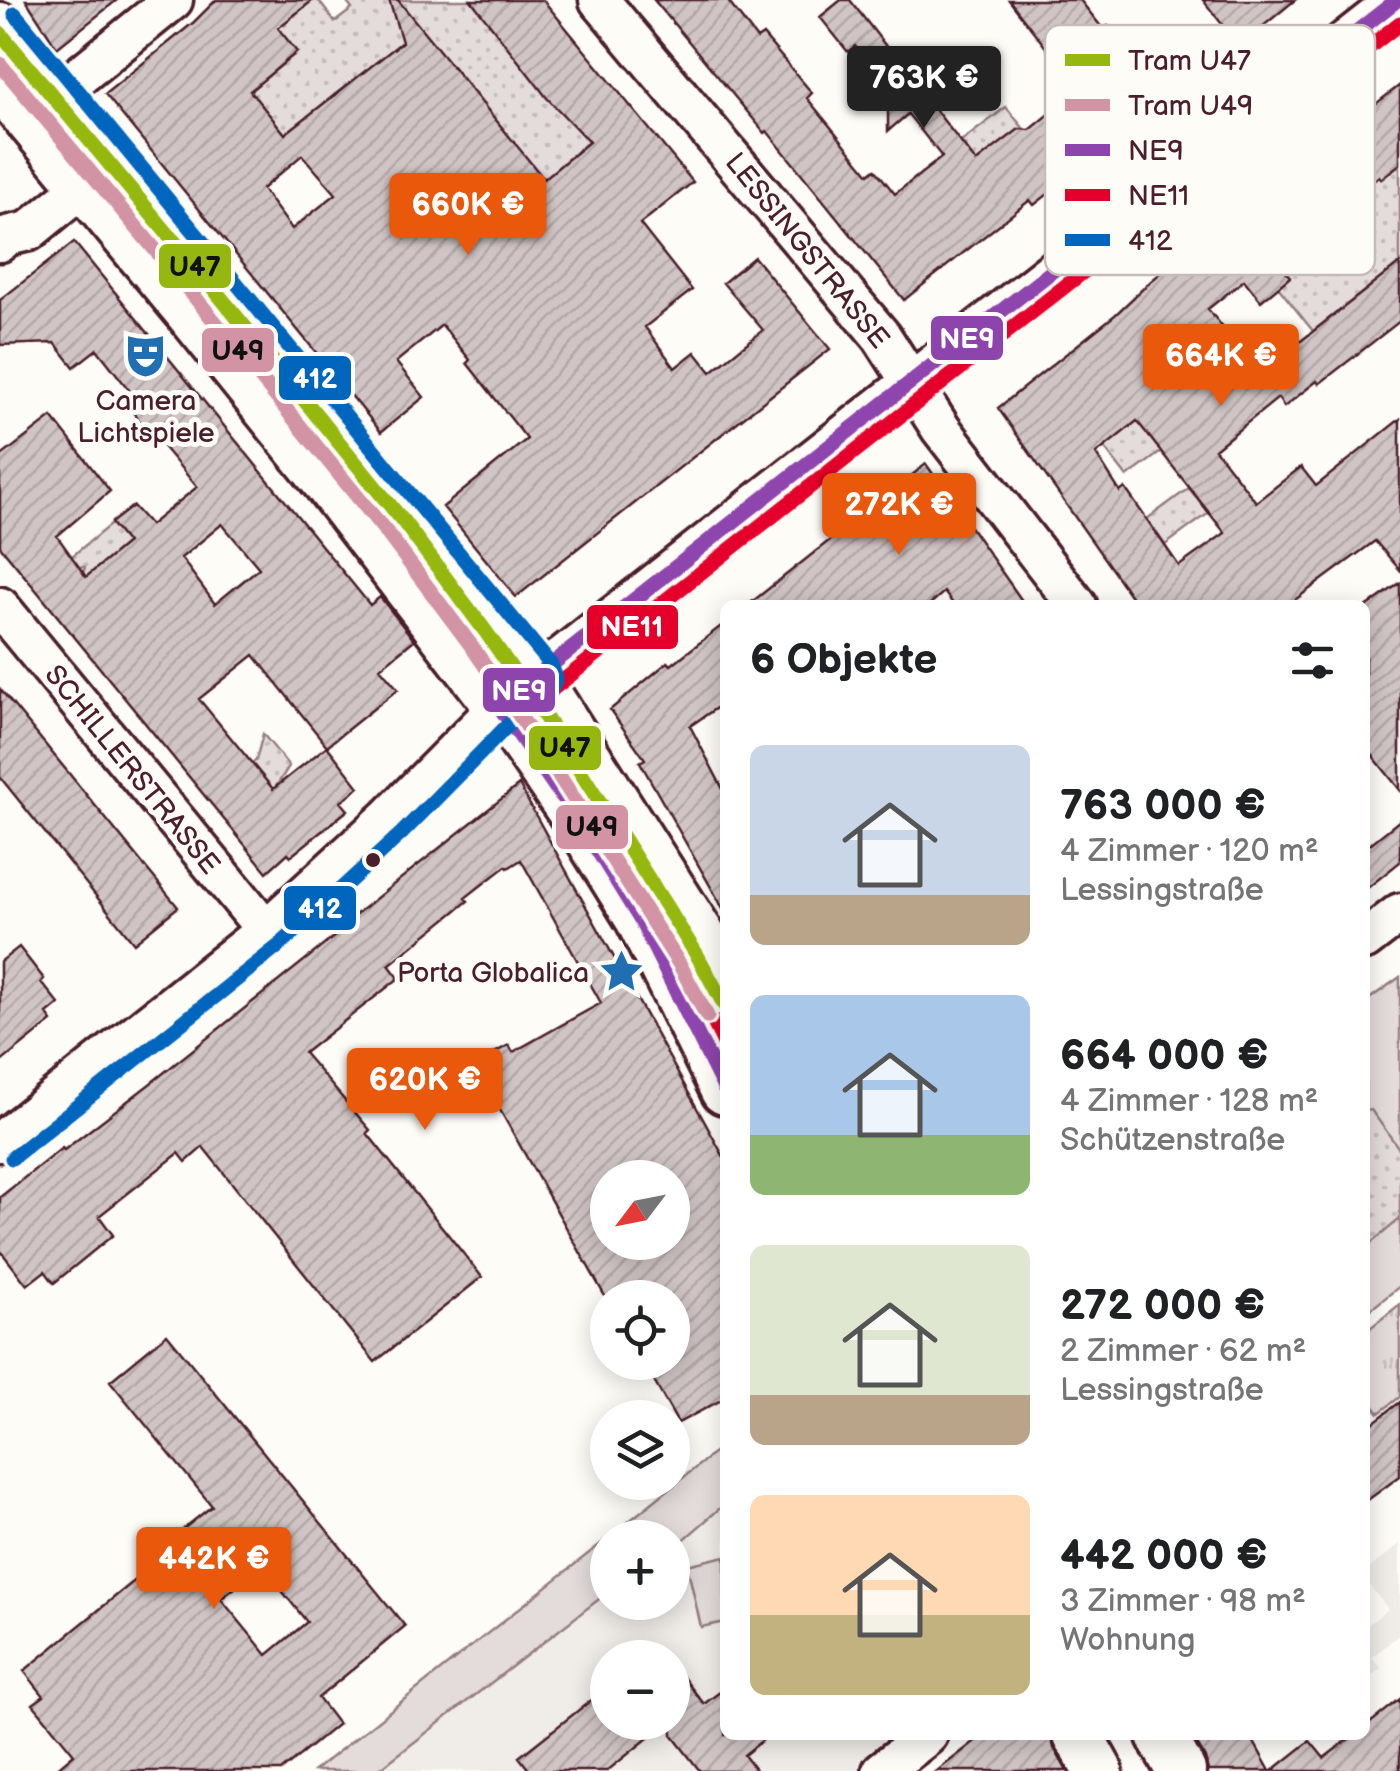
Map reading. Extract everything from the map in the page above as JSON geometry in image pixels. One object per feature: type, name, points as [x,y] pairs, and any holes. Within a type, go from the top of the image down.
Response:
[{"type":"main road","points":[[0,27],[518,692],[720,967]]},
{"type":"main road","points":[[0,84],[327,482],[518,692],[585,830],[640,919],[720,1080]]},
{"type":"main road","points":[[1081,1740],[1098,1771]]},
{"type":"main road","points":[[1164,1740],[1182,1771]]},
{"type":"street","points":[[56,95],[173,0]]},
{"type":"street","name":"LESSINGSTRASSE","points":[[599,0],[882,337],[942,429],[1073,600]]},
{"type":"street","points":[[1365,25],[1397,0]]},
{"type":"street","points":[[0,242],[7,236],[29,231],[84,186]]},
{"type":"street","points":[[0,1142],[266,930],[518,692],[1048,275]]},
{"type":"street","name":"SCHILLERSTRASSE","points":[[0,608],[266,930]]},
{"type":"street","points":[[1370,936],[1400,912]]},
{"type":"street","points":[[882,1771],[922,1740]]},
{"type":"shaded area","points":[[720,1508],[720,1740],[894,1740],[855,1771],[377,1771],[590,1606],[590,1620],[690,1620],[690,1534]]},
{"type":"shaded area","points":[[1400,1544],[1400,1634],[1372,1657],[1381,1668],[1370,1677],[1370,1623],[1388,1609],[1370,1586],[1370,1568]]},
{"type":"green space","points":[[318,0],[335,22],[352,9],[345,0],[472,0],[588,142],[544,179],[348,85],[285,134],[226,62],[266,78],[297,52],[278,28]]},
{"type":"green space","points":[[1006,107],[1024,129],[1019,129],[980,168],[961,142]]},
{"type":"green space","points":[[1400,159],[1400,263],[1313,331],[1278,287],[1289,275],[1375,275],[1375,179],[1379,176],[1382,179]]},
{"type":"green space","points":[[1134,416],[1161,452],[1127,477],[1103,446]]},
{"type":"green space","points":[[1189,488],[1209,513],[1165,545],[1147,519]]},
{"type":"green space","points":[[111,524],[127,543],[115,553],[97,590],[83,573],[85,567],[78,567],[71,557]]},
{"type":"green space","points":[[263,734],[289,766],[269,798],[246,768],[256,760]]},
{"type":"green space","points":[[1400,977],[1400,1286],[1370,1310],[1370,998]]},
{"type":"green space","points":[[1370,1110],[1400,1150],[1400,1219],[1370,1244]]},
{"type":"green space","points":[[1400,1304],[1400,1397],[1379,1413],[1370,1401],[1370,1328]]},
{"type":"green space","points":[[720,1448],[720,1508],[690,1534],[690,1520],[630,1520],[655,1500],[690,1500],[690,1472]]},
{"type":"green space","points":[[590,1552],[590,1606],[377,1771],[314,1771]]},
{"type":"green space","points":[[720,1557],[720,1623],[701,1627],[690,1564]]},
{"type":"building","points":[[26,0],[117,0],[57,48]]},
{"type":"building","points":[[216,0],[313,0],[278,28],[297,52],[250,91],[285,134],[402,42],[389,0],[398,0],[544,179],[589,142],[547,98],[471,0],[543,0],[693,182],[640,224],[692,290],[645,327],[675,368],[695,352],[711,372],[763,330],[723,283],[754,257],[830,349],[516,597],[443,507],[527,439],[442,325],[396,362],[424,397],[381,432],[105,94]],"holes":[[[302,155],[336,194],[292,229],[262,189]]]},
{"type":"building","points":[[654,0],[727,0],[757,39],[763,35],[812,93],[807,98],[869,174],[875,169],[895,194],[942,157],[908,114],[888,131],[888,88],[855,46],[848,52],[820,17],[841,0],[850,0],[976,162],[1019,129],[1030,130],[1045,118],[1045,196],[1034,205],[1030,200],[904,300]]},
{"type":"building","points":[[1009,0],[1080,0],[1100,25],[1045,25],[1045,46]]},
{"type":"building","points":[[1203,0],[1295,0],[1265,25],[1223,25]]},
{"type":"building","points":[[1400,85],[1400,164],[1381,179],[1379,176],[1375,179],[1375,104]]},
{"type":"building","points":[[74,242],[370,605],[380,597],[414,640],[380,668],[398,689],[327,746],[359,787],[341,802],[348,810],[267,872],[0,546],[0,457],[52,417],[110,491],[57,536],[86,577],[127,543],[111,523],[133,506],[150,525],[197,487],[132,411],[140,404],[97,349],[74,367],[55,343],[0,345],[0,300]],"holes":[[[222,524],[259,568],[215,604],[181,558]],[[254,655],[327,746],[273,789],[199,699]]]},
{"type":"building","points":[[1400,263],[1400,321],[1284,407],[1278,398],[1215,449],[1256,502],[1301,467],[1316,486],[1400,419],[1400,570],[1375,541],[1295,600],[1133,600],[998,408],[1115,315],[1158,275],[1289,275],[1261,301],[1244,280],[1208,309],[1241,350],[1259,335],[1278,359]],"holes":[[[1137,421],[1225,533],[1179,566],[1125,488],[1120,492],[1096,454]]]},
{"type":"building","points":[[926,464],[1021,600],[950,600],[944,592],[935,600],[754,600]]},
{"type":"building","points":[[1400,583],[1400,790],[1370,752],[1370,604]]},
{"type":"building","points":[[720,627],[720,705],[690,726],[720,783],[720,903],[640,762],[645,759],[610,710],[668,662],[671,665]]},
{"type":"building","points":[[0,689],[178,907],[134,943],[0,777]]},
{"type":"building","points":[[519,785],[720,1150],[720,1401],[690,1417],[690,1400],[665,1400],[653,1380],[690,1380],[690,1280],[596,1280],[474,1064],[509,1045],[513,1052],[601,1003],[521,860],[506,866],[465,898],[468,901],[389,965],[399,978],[304,1053],[370,1130],[367,1133],[482,1277],[375,1362],[203,1147],[186,1162],[179,1153],[99,1216],[113,1235],[54,1283],[45,1271],[27,1285],[0,1250],[0,1197],[151,1083]]},
{"type":"building","points":[[1400,820],[1400,862],[1370,886],[1370,844]]},
{"type":"building","points":[[19,947],[59,1004],[47,1014],[52,1021],[0,1063],[0,962]]},
{"type":"building","points":[[167,1334],[405,1626],[318,1698],[338,1724],[281,1771],[54,1771],[74,1754],[33,1704],[44,1696],[24,1671],[188,1537],[182,1530],[212,1506],[110,1381]],"holes":[[[262,1566],[307,1622],[267,1655],[221,1599]]]},
{"type":"building","points":[[1400,1402],[1400,1476],[1370,1498],[1370,1425]]},
{"type":"building","points":[[690,1686],[704,1704],[720,1692],[720,1740],[763,1740],[744,1755],[756,1771],[700,1771],[676,1740],[690,1740]]},
{"type":"building","points":[[1400,1699],[1400,1771],[1272,1771],[1310,1741],[1324,1758],[1347,1740],[1370,1740],[1370,1723]]},
{"type":"building","points":[[590,1701],[590,1740],[646,1740],[607,1771],[530,1771],[519,1757]]},
{"type":"building","points":[[977,1740],[1052,1740],[1067,1771],[937,1771]]},
{"type":"building","points":[[1195,1740],[1253,1740],[1270,1771],[1208,1771]]},
{"type":"tram line","name":"U47","points":[[0,33],[403,521],[486,632],[554,730],[720,997]]},
{"type":"tram line","name":"U49","points":[[0,64],[387,533],[470,644],[680,965],[707,1016]]},
{"type":"transit line","name":"NE9","points":[[1365,25],[1397,0]]},
{"type":"transit line","name":"412","points":[[12,1158],[280,945],[402,833],[512,721],[550,693],[556,678],[551,665],[15,14]]},
{"type":"transit line","name":"NE11","points":[[1375,43],[1400,23]]},
{"type":"transit line","name":"NE9","points":[[720,1080],[640,919],[585,830],[499,706],[1047,275]]},
{"type":"transit line","name":"NE11","points":[[720,1035],[657,908],[526,710],[1079,275]]},
{"type":"place","name":"Camera Lichtspiele","points":[[146,355]]},
{"type":"place","name":"Porta Globalica","points":[[622,972]]}]
